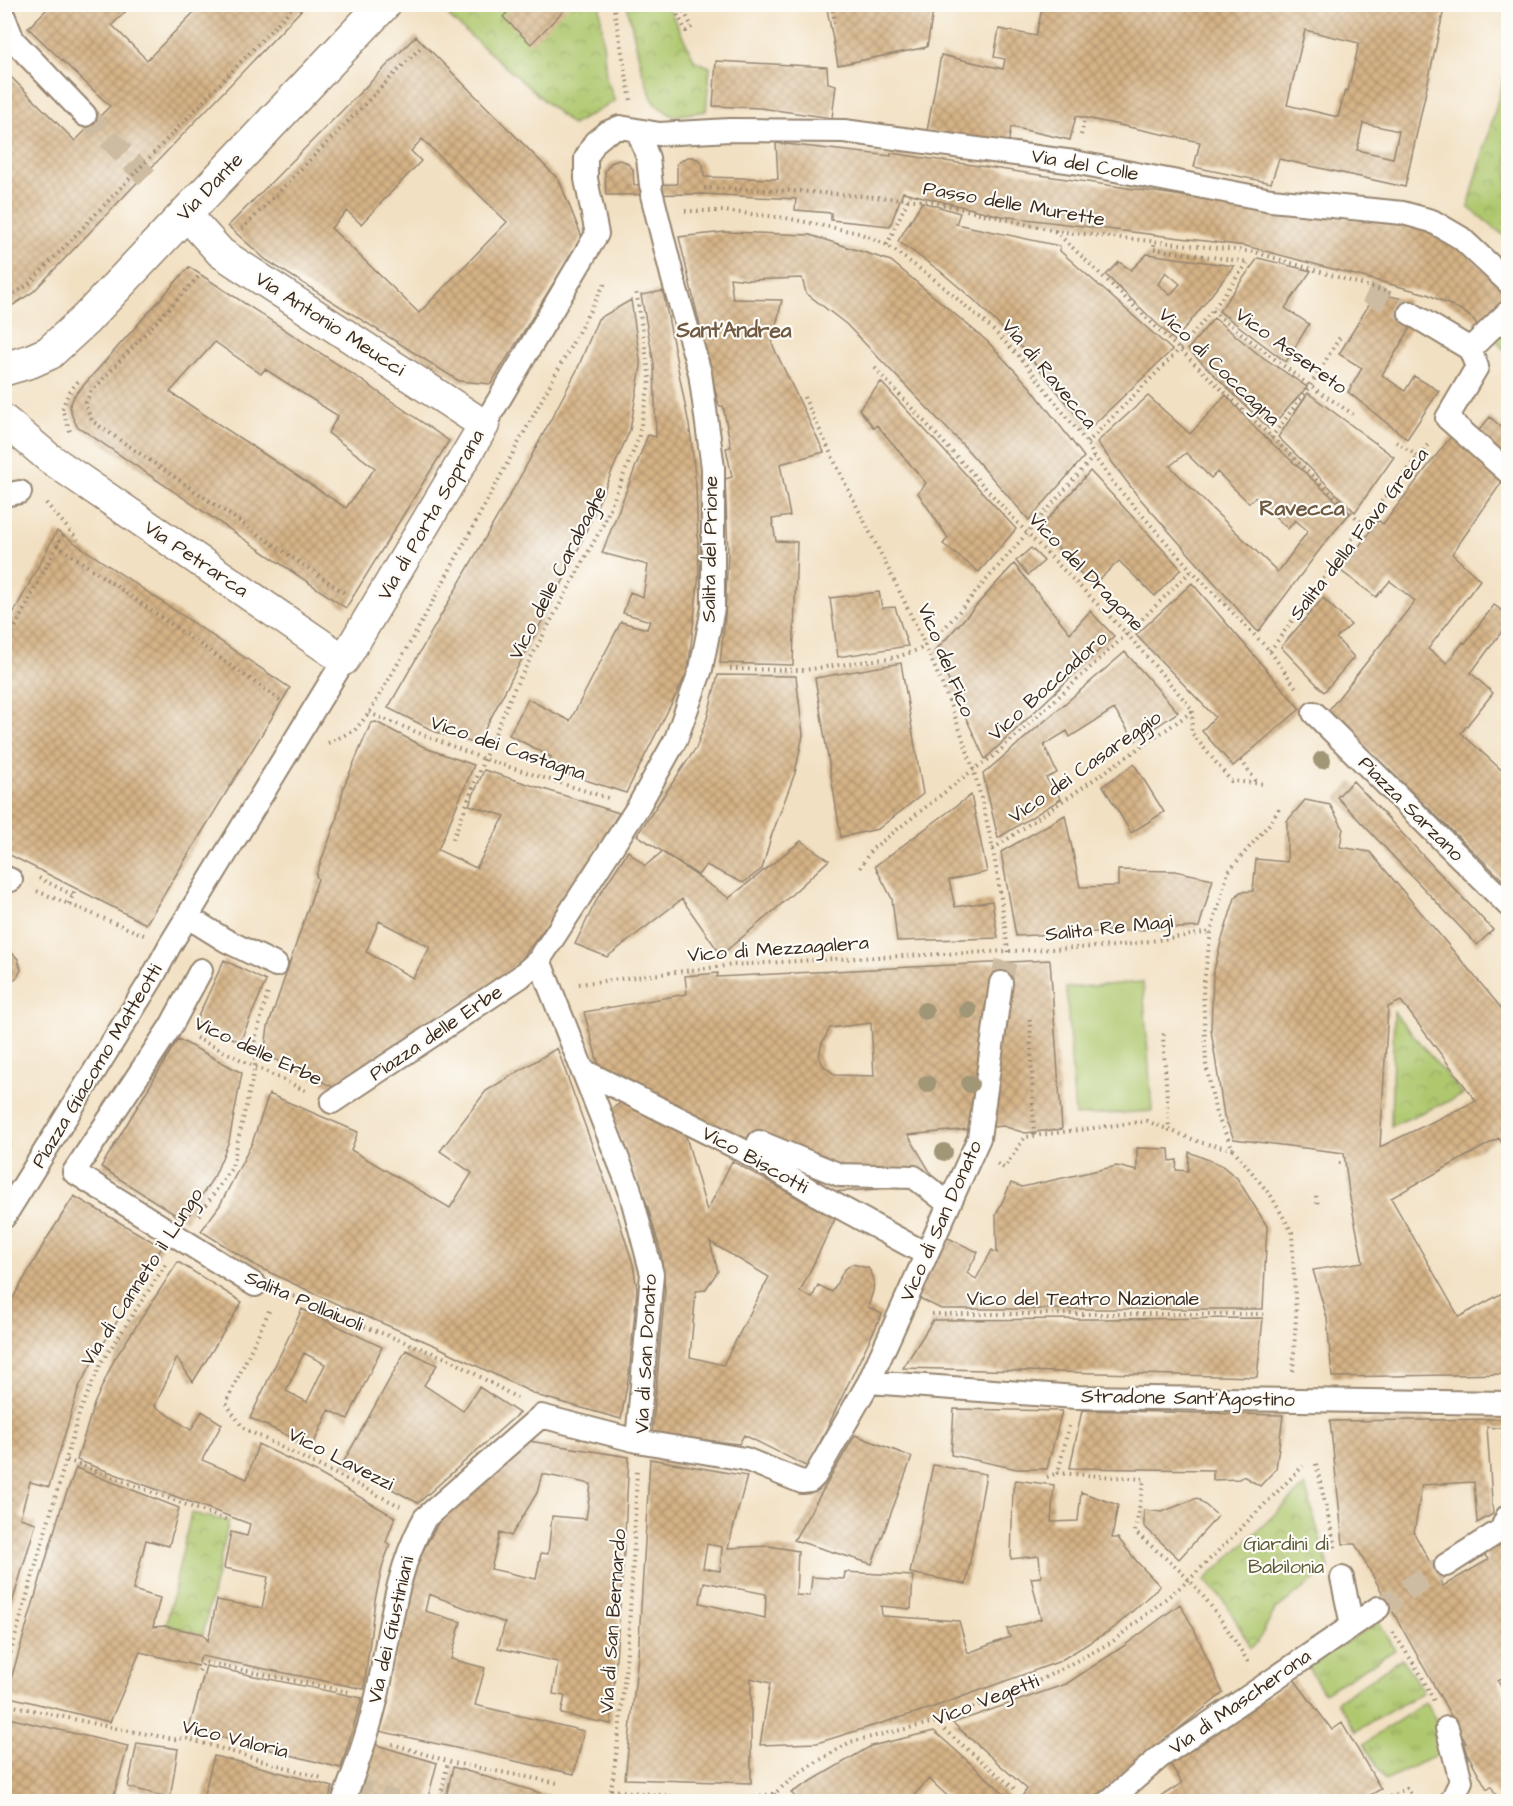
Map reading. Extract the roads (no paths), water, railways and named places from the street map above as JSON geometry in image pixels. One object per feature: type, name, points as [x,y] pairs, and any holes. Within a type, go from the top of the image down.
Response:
[{"type":"street","name":"Via Dante","points":[[18,365],[49,353],[86,319],[384,4]]},
{"type":"street","points":[[4,17],[13,40],[85,115]]},
{"type":"street","name":"Via di Porta Soprana","points":[[170,945],[374,612],[597,234],[586,179],[586,158],[595,142],[606,133],[620,127],[638,131]]},
{"type":"street","name":"Via del Colle","points":[[638,131],[659,134],[730,130],[844,131],[1074,162],[1271,200],[1403,213],[1432,220],[1461,238],[1509,282]]},
{"type":"street","name":"Salita del Prione","points":[[539,960],[638,807],[676,739],[701,669],[713,608],[713,468],[700,373],[673,279],[652,190],[648,158],[638,131]]},
{"type":"street","name":"Via Antonio Meucci","points":[[185,213],[220,253],[484,425]]},
{"type":"street","points":[[1404,304],[1470,349],[1477,367],[1447,418],[1509,472]]},
{"type":"street","points":[[1470,349],[1509,312]]},
{"type":"street","name":"Via Petrarca","points":[[4,420],[49,458],[344,660]]},
{"type":"street","name":"Piazza Sarzano","points":[[1314,713],[1509,905]]},
{"type":"street","points":[[188,917],[225,940],[276,965]]},
{"type":"street","name":"Piazza Giacomo Matteotti","points":[[4,1217],[152,980],[170,945]]},
{"type":"street","name":"Via di San Donato","points":[[539,960],[629,1187],[652,1274],[637,1442],[745,1459],[794,1480],[810,1481],[821,1469],[869,1382]]},
{"type":"street","name":"Piazza delle Erbe","points":[[332,1102],[520,977],[539,960]]},
{"type":"street","name":"Piazza Giacomo Matteotti","points":[[74,1172],[171,1026],[201,970]]},
{"type":"street","name":"Vico di San Donato","points":[[869,1382],[979,1138],[1001,983]]},
{"type":"street","name":"Vico Biscotti","points":[[582,1070],[744,1151],[823,1198],[927,1254]]},
{"type":"street","points":[[759,1142],[840,1175],[914,1177],[949,1204]]},
{"type":"street","name":"Salita Pollaiuoli","points":[[74,1172],[255,1285]]},
{"type":"street","name":"Stradone Sant'Agostino","points":[[869,1382],[1076,1397],[1301,1406],[1509,1403]]},
{"type":"street","name":"Via dei Giustiniani","points":[[346,1794],[376,1698],[397,1588],[409,1550],[425,1518],[533,1423],[637,1442]]},
{"type":"street","points":[[1446,1564],[1501,1530],[1507,1517]]},
{"type":"street","points":[[1342,1578],[1352,1625]]},
{"type":"street","name":"Via di Mascherona","points":[[1108,1802],[1160,1757],[1378,1608]]},
{"type":"street","points":[[1447,1728],[1461,1781],[1450,1802]]},
{"type":"tunnel","points":[[85,115],[148,178]]},
{"type":"tunnel","points":[[1367,292],[1410,313]]},
{"type":"tunnel","points":[[1001,983],[1008,952]]},
{"type":"tunnel","points":[[1378,1608],[1446,1565]]},
{"type":"tunnel","points":[[349,1786],[395,1802]]},
{"type":"district","name":"Sant'Andrea","points":[[734,330]]},
{"type":"district","name":"Ravecca","points":[[1302,508]]},
{"type":"park label","name":"Giardini di Babilonia","points":[[1286,1556]]}]
